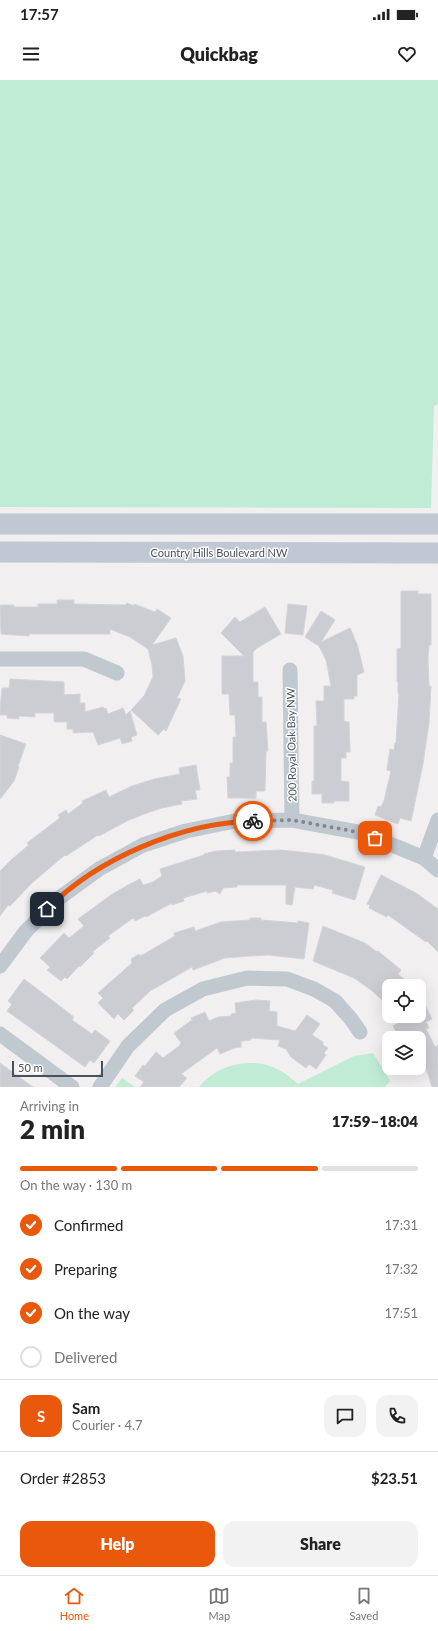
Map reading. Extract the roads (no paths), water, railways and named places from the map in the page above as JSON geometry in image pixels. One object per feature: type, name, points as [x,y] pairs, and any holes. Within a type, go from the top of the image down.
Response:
[{"type":"main road","points":[[0,512],[34,524]]},
{"type":"main road","points":[[0,524],[438,524]]},
{"type":"main road","name":"Country Hills Boulevard NW","points":[[0,552],[438,552]]},
{"type":"street","points":[[0,659],[84,659],[117,673]]},
{"type":"street","name":"200 Royal Oak Bay NW","points":[[290,670],[292,820]]},
{"type":"street","points":[[0,966],[26,930],[58,899],[99,869],[143,845],[186,831],[235,821],[292,820],[363,833],[424,858],[438,870]]},
{"type":"street","points":[[424,858],[438,820]]},
{"type":"street","points":[[100,1087],[128,1046],[165,1010],[203,989],[247,978],[287,979],[314,989],[335,1001],[360,1032]]},
{"type":"street","points":[[0,1034],[72,1087]]}]
